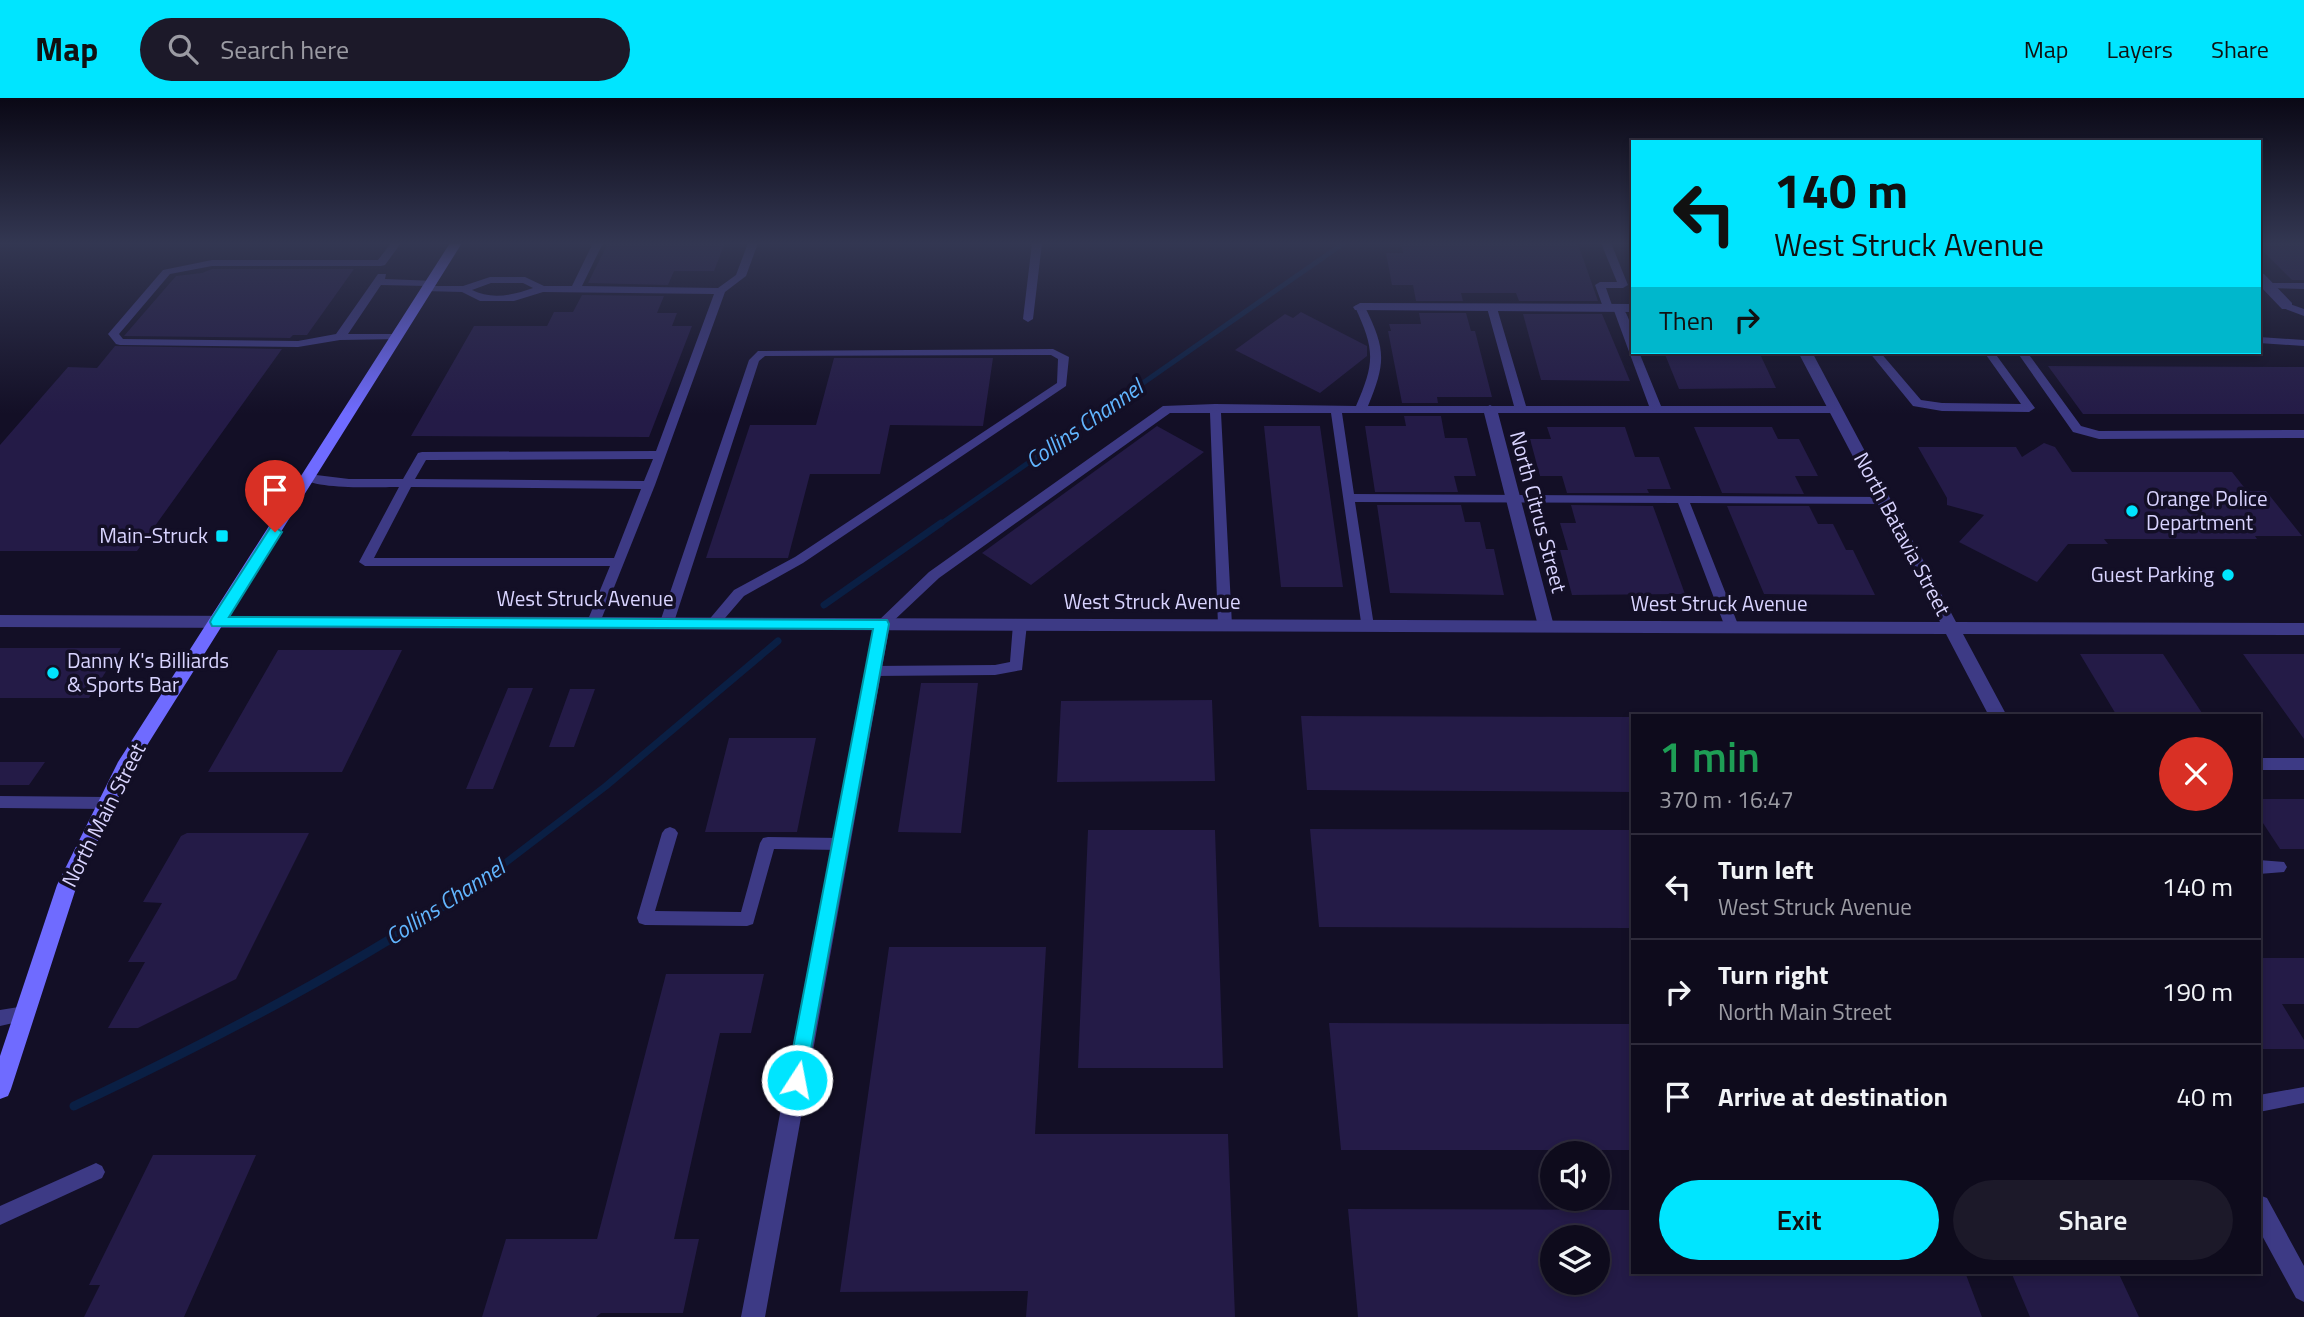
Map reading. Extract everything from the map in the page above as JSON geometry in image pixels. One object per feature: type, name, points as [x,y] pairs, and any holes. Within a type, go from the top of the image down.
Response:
[{"type":"main road","name":"North Main Street","points":[[0,1089],[67,885],[124,767],[421,300]]},
{"type":"street","points":[[2281,300],[2287,306]]},
{"type":"street","points":[[1360,307],[1631,308]]},
{"type":"street","name":"North Batavia Street","points":[[1806,354],[1997,714]]},
{"type":"street","name":"North Citrus Street","points":[[1490,409],[1546,626]]},
{"type":"street","name":"West Struck Avenue","points":[[0,621],[2304,629]]},
{"type":"street","points":[[753,1317],[882,624]]},
{"type":"street","points":[[2261,1210],[2304,1290]]},
{"type":"lane","points":[[143,300],[113,334],[120,342],[298,344],[340,337],[397,337]]},
{"type":"lane","points":[[340,337],[366,300]]},
{"type":"lane","points":[[594,622],[649,485],[717,300]]},
{"type":"lane","points":[[1028,319],[1030,300]]},
{"type":"lane","points":[[1608,300],[1631,344]]},
{"type":"lane","points":[[2287,306],[2304,313]]},
{"type":"lane","points":[[1360,307],[1375,341],[1379,364],[1361,408]]},
{"type":"lane","points":[[1492,308],[1521,409]]},
{"type":"lane","points":[[2261,340],[2304,343]]},
{"type":"lane","points":[[667,622],[754,360],[762,353],[1053,352],[1064,357],[1062,384],[799,560],[738,593],[714,622]]},
{"type":"lane","points":[[1635,354],[1656,409]]},
{"type":"lane","points":[[1876,354],[1917,403],[1941,407],[2029,408],[1990,354]]},
{"type":"lane","points":[[2023,354],[2077,429],[2099,435],[2304,434]]},
{"type":"lane","points":[[1215,408],[1225,625]]},
{"type":"lane","points":[[1336,408],[1367,626]]},
{"type":"lane","points":[[882,624],[934,575],[1167,409],[1836,410]]},
{"type":"lane","points":[[617,562],[365,562],[422,456],[659,455]]},
{"type":"lane","points":[[308,478],[349,483],[649,485]]},
{"type":"lane","points":[[1349,498],[1884,500]]},
{"type":"lane","points":[[1682,499],[1732,627]]},
{"type":"lane","points":[[873,671],[995,670],[1017,666],[1020,624]]},
{"type":"lane","points":[[2261,764],[2304,764]]},
{"type":"lane","points":[[0,802],[107,803]]},
{"type":"lane","points":[[670,833],[645,918],[747,919],[768,843],[841,844]]},
{"type":"lane","points":[[2261,867],[2280,867]]},
{"type":"lane","points":[[0,1018],[25,1014]]},
{"type":"lane","points":[[2261,1104],[2304,1095]]},
{"type":"lane","points":[[0,1216],[96,1172]]},
{"type":"building","points":[[155,300],[332,300],[307,335],[293,335],[290,338],[124,336]]},
{"type":"building","points":[[579,300],[662,300],[657,313],[677,313],[672,326],[692,326],[649,437],[411,436],[474,326],[547,326],[554,312],[573,312]]},
{"type":"building","points":[[1416,300],[1463,301],[1416,301]]},
{"type":"building","points":[[1519,300],[1598,301],[1519,301]]},
{"type":"building","points":[[1301,312],[1367,346],[1367,356],[1320,393],[1235,350],[1285,314],[1293,318]]},
{"type":"building","points":[[1419,313],[1466,313],[1471,331],[1475,331],[1492,397],[1437,397],[1438,403],[1402,403],[1388,331],[1391,331],[1389,324],[1421,324]]},
{"type":"building","points":[[1523,314],[1602,314],[1630,381],[1541,380]]},
{"type":"building","points":[[115,346],[282,349],[137,551],[0,551],[0,445],[68,367],[97,368]]},
{"type":"building","points":[[1665,354],[1760,354],[1776,388],[1679,389]]},
{"type":"building","points":[[834,358],[993,358],[983,426],[890,425],[880,474],[810,474],[788,558],[706,558],[750,425],[816,425]]},
{"type":"building","points":[[2048,366],[2304,367],[2304,414],[2083,414]]},
{"type":"building","points":[[1404,416],[1441,416],[1445,438],[1467,438],[1476,476],[1454,476],[1458,492],[1375,492],[1365,426],[1406,426]]},
{"type":"building","points":[[1157,426],[1204,452],[1031,585],[982,553]]},
{"type":"building","points":[[1264,426],[1320,426],[1343,587],[1281,587]]},
{"type":"building","points":[[1547,427],[1625,427],[1635,457],[1659,457],[1671,489],[1647,489],[1649,493],[1567,493],[1562,476],[1540,476],[1530,439],[1551,439]]},
{"type":"building","points":[[1694,427],[1772,427],[1778,439],[1799,439],[1818,476],[1795,476],[1804,494],[1722,493]]},
{"type":"building","name":"Orange Police Department","points":[[2044,443],[2055,447],[2072,472],[2232,472],[2247,491],[2266,491],[2302,536],[2255,536],[2257,539],[2104,539],[2108,544],[2068,544],[2037,582],[1959,542],[1984,515],[1947,505],[1947,498],[1918,447],[2016,447],[2022,457]]},
{"type":"building","points":[[1377,505],[1461,505],[1465,522],[1480,522],[1486,549],[1494,549],[1504,595],[1390,593]]},
{"type":"building","points":[[1571,505],[1653,506],[1685,594],[1572,595],[1560,550],[1568,550],[1560,523],[1576,523]]},
{"type":"building","points":[[1727,506],[1809,506],[1818,524],[1833,524],[1846,550],[1853,550],[1875,595],[1764,594]]},
{"type":"building","name":"Danny K's Billiards & Sports Bar","points":[[0,648],[121,648],[89,698],[0,698]]},
{"type":"building","points":[[278,650],[402,650],[342,772],[208,772]]},
{"type":"building","points":[[2080,654],[2163,654],[2203,714],[2116,714]]},
{"type":"building","points":[[2243,654],[2304,654],[2304,739]]},
{"type":"building","points":[[921,683],[978,683],[961,833],[898,832]]},
{"type":"building","points":[[508,688],[533,688],[493,789],[466,789]]},
{"type":"building","points":[[570,689],[595,689],[574,747],[549,747]]},
{"type":"building","points":[[1212,700],[1215,781],[1057,782],[1061,701]]},
{"type":"building","points":[[1301,716],[1631,717],[1631,792],[1307,790]]},
{"type":"building","points":[[729,738],[816,738],[797,832],[705,832]]},
{"type":"building","points":[[0,762],[45,762],[29,785],[0,785]]},
{"type":"building","points":[[2261,799],[2304,799],[2304,849],[2280,849],[2261,820]]},
{"type":"building","points":[[1310,829],[1631,830],[1631,928],[1319,927]]},
{"type":"building","points":[[1088,830],[1215,830],[1223,1068],[1078,1068]]},
{"type":"building","points":[[187,833],[309,833],[236,979],[138,1028],[108,1028],[145,962],[128,962],[162,903],[143,902],[181,836]]},
{"type":"building","points":[[889,947],[1046,947],[1035,1134],[1228,1134],[1235,1317],[1026,1317],[1028,1291],[840,1292]]},
{"type":"building","points":[[2261,958],[2304,958],[2304,1004],[2282,1004],[2304,1040],[2304,1049],[2261,1049]]},
{"type":"building","points":[[666,974],[764,974],[751,1033],[720,1033],[674,1239],[699,1239],[683,1313],[601,1313],[596,1317],[482,1317],[506,1239],[597,1239]]},
{"type":"building","points":[[1329,1023],[1631,1024],[1631,1150],[1610,1150],[1610,1141],[1540,1141],[1540,1150],[1341,1150]]},
{"type":"building","points":[[153,1155],[256,1155],[184,1317],[84,1317],[100,1285],[89,1285]]},
{"type":"building","points":[[1348,1209],[1631,1210],[1631,1274],[1966,1274],[1982,1317],[1358,1317]]},
{"type":"building","points":[[2012,1274],[2119,1274],[2139,1317],[2030,1317]]},
{"type":"waterway","name":"Collins Channel","points":[[939,525],[1262,300]]},
{"type":"waterway","name":"Collins Channel","points":[[824,605],[941,523]]},
{"type":"waterway","name":"Collins Channel","points":[[487,877],[606,786],[778,641]]},
{"type":"waterway","name":"Collins Channel","points":[[74,1106],[286,999],[390,940],[487,877]]},
{"type":"place","name":"Orange Police Department","points":[[2132,511]]},
{"type":"place","name":"Main-Struck","points":[[222,536]]},
{"type":"place","name":"Guest Parking","points":[[2228,575]]},
{"type":"place","name":"Danny K's Billiards & Sports Bar","points":[[53,673]]},
{"type":"route","points":[[275,532],[218,622],[882,624],[797,1080]]}]
